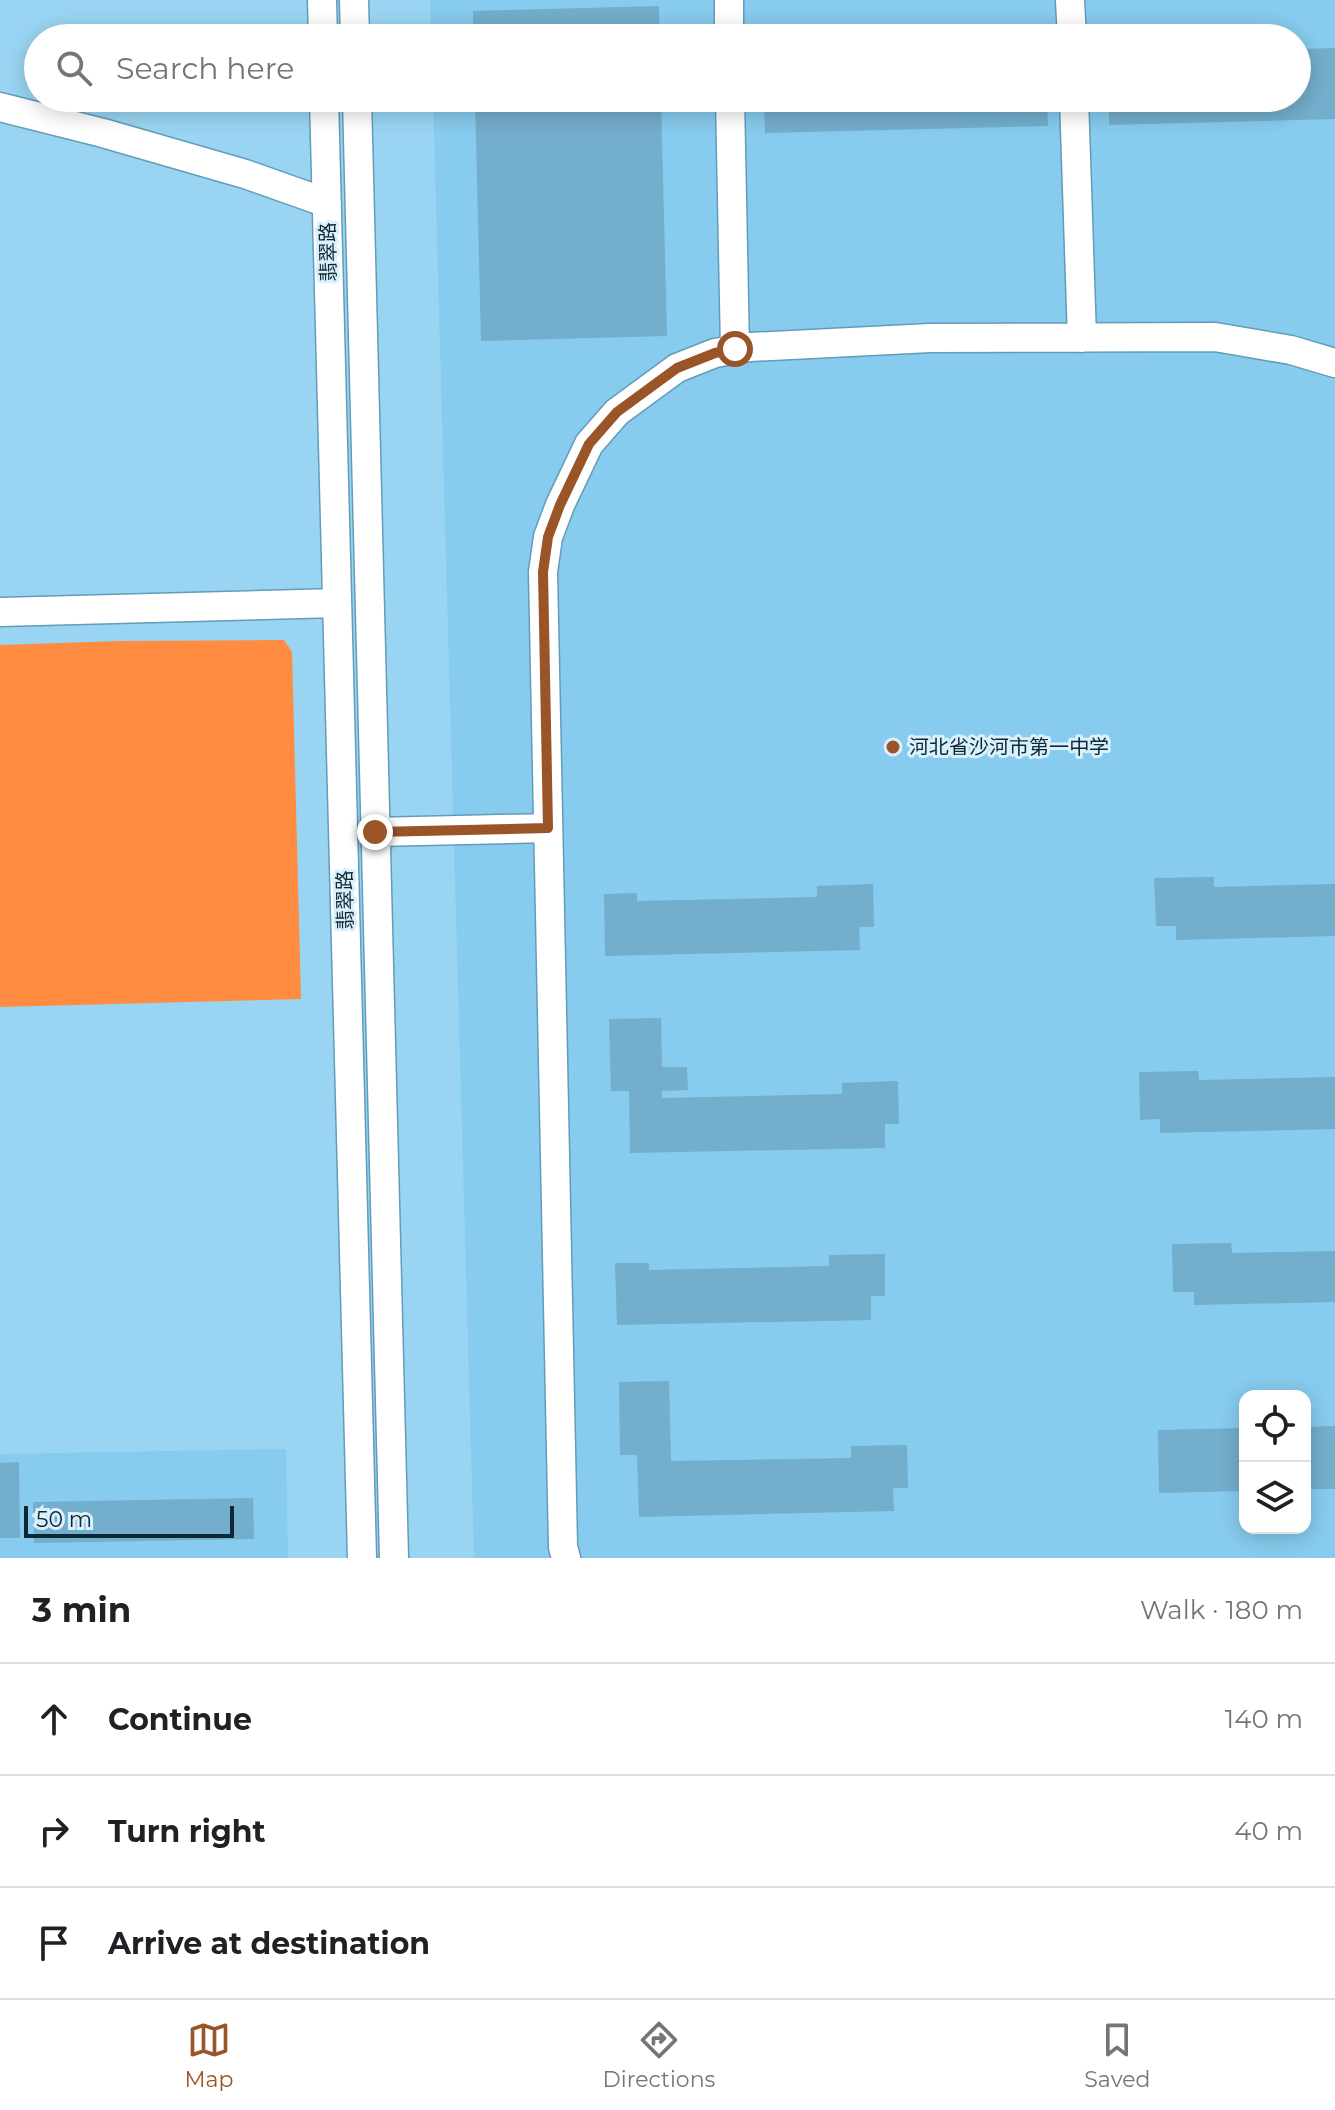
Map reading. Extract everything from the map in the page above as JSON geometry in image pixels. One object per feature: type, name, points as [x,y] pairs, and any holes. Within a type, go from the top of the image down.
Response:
[{"type":"street","points":[[322,0],[323,24]]},
{"type":"street","points":[[354,0],[355,24]]},
{"type":"street","points":[[729,0],[729,24]]},
{"type":"street","points":[[1070,0],[1071,24]]},
{"type":"street","points":[[0,107],[231,170],[327,203]]},
{"type":"street","name":"翡翠路","points":[[324,112],[362,1558]]},
{"type":"street","name":"翡翠路","points":[[357,112],[394,1558]]},
{"type":"street","points":[[730,112],[735,349]]},
{"type":"street","points":[[1074,112],[1082,338]]},
{"type":"street","points":[[566,1558],[562,1531],[543,572],[548,537],[589,444],[617,412],[677,368],[715,353],[750,347],[930,338],[1215,337],[1291,350],[1335,363]]},
{"type":"street","points":[[0,612],[337,603]]},
{"type":"street","points":[[375,832],[548,828]]},
{"type":"shaded area","name":"河北省沙河市第一中学","points":[[430,0],[1335,0],[1335,1558],[474,1558],[433,112],[1311,112],[1311,24],[431,24]]},
{"type":"shaded area","points":[[284,640],[292,652],[301,999],[0,1007],[0,645]]},
{"type":"shaded area","points":[[286,1449],[288,1558],[0,1558],[0,1454]]},
{"type":"building","points":[[659,6],[660,24],[473,24],[473,11]]},
{"type":"building","points":[[1335,48],[1335,119],[1109,125],[1109,112],[1311,112],[1311,49]]},
{"type":"building","points":[[475,112],[661,112],[667,336],[481,341]]},
{"type":"building","points":[[764,112],[1048,112],[1048,126],[765,133]]},
{"type":"building","points":[[1214,877],[1214,887],[1335,884],[1335,936],[1176,940],[1176,926],[1156,926],[1154,878]]},
{"type":"building","points":[[873,884],[874,927],[859,927],[860,950],[605,956],[604,894],[637,893],[637,901],[817,897],[817,886]]},
{"type":"building","points":[[661,1018],[662,1067],[687,1067],[688,1090],[662,1091],[662,1098],[842,1094],[842,1083],[898,1081],[899,1124],[885,1124],[885,1148],[630,1153],[629,1091],[611,1091],[609,1019]]},
{"type":"building","points":[[1198,1071],[1199,1080],[1335,1077],[1335,1129],[1160,1133],[1160,1119],[1140,1120],[1139,1072]]},
{"type":"building","points":[[1231,1243],[1232,1253],[1335,1251],[1335,1302],[1194,1305],[1194,1292],[1173,1292],[1172,1244]]},
{"type":"building","points":[[885,1254],[885,1296],[871,1296],[871,1320],[617,1325],[615,1263],[649,1263],[649,1270],[829,1266],[829,1255]]},
{"type":"building","points":[[669,1381],[671,1461],[851,1458],[851,1446],[907,1445],[908,1488],[893,1488],[894,1511],[639,1517],[637,1455],[620,1455],[619,1382]]},
{"type":"building","points":[[1335,1426],[1335,1489],[1311,1489],[1311,1427]]},
{"type":"building","points":[[1239,1428],[1239,1491],[1159,1493],[1158,1430]]},
{"type":"building","points":[[19,1462],[20,1538],[0,1538],[0,1463]]},
{"type":"building","points":[[253,1498],[254,1539],[34,1543],[33,1502]]},
{"type":"place","name":"河北省沙河市第一中学","points":[[893,747]]},
{"type":"route","points":[[375,832],[548,828],[543,572],[548,537],[560,505],[589,444],[617,412],[677,368],[715,353],[735,349]]}]
